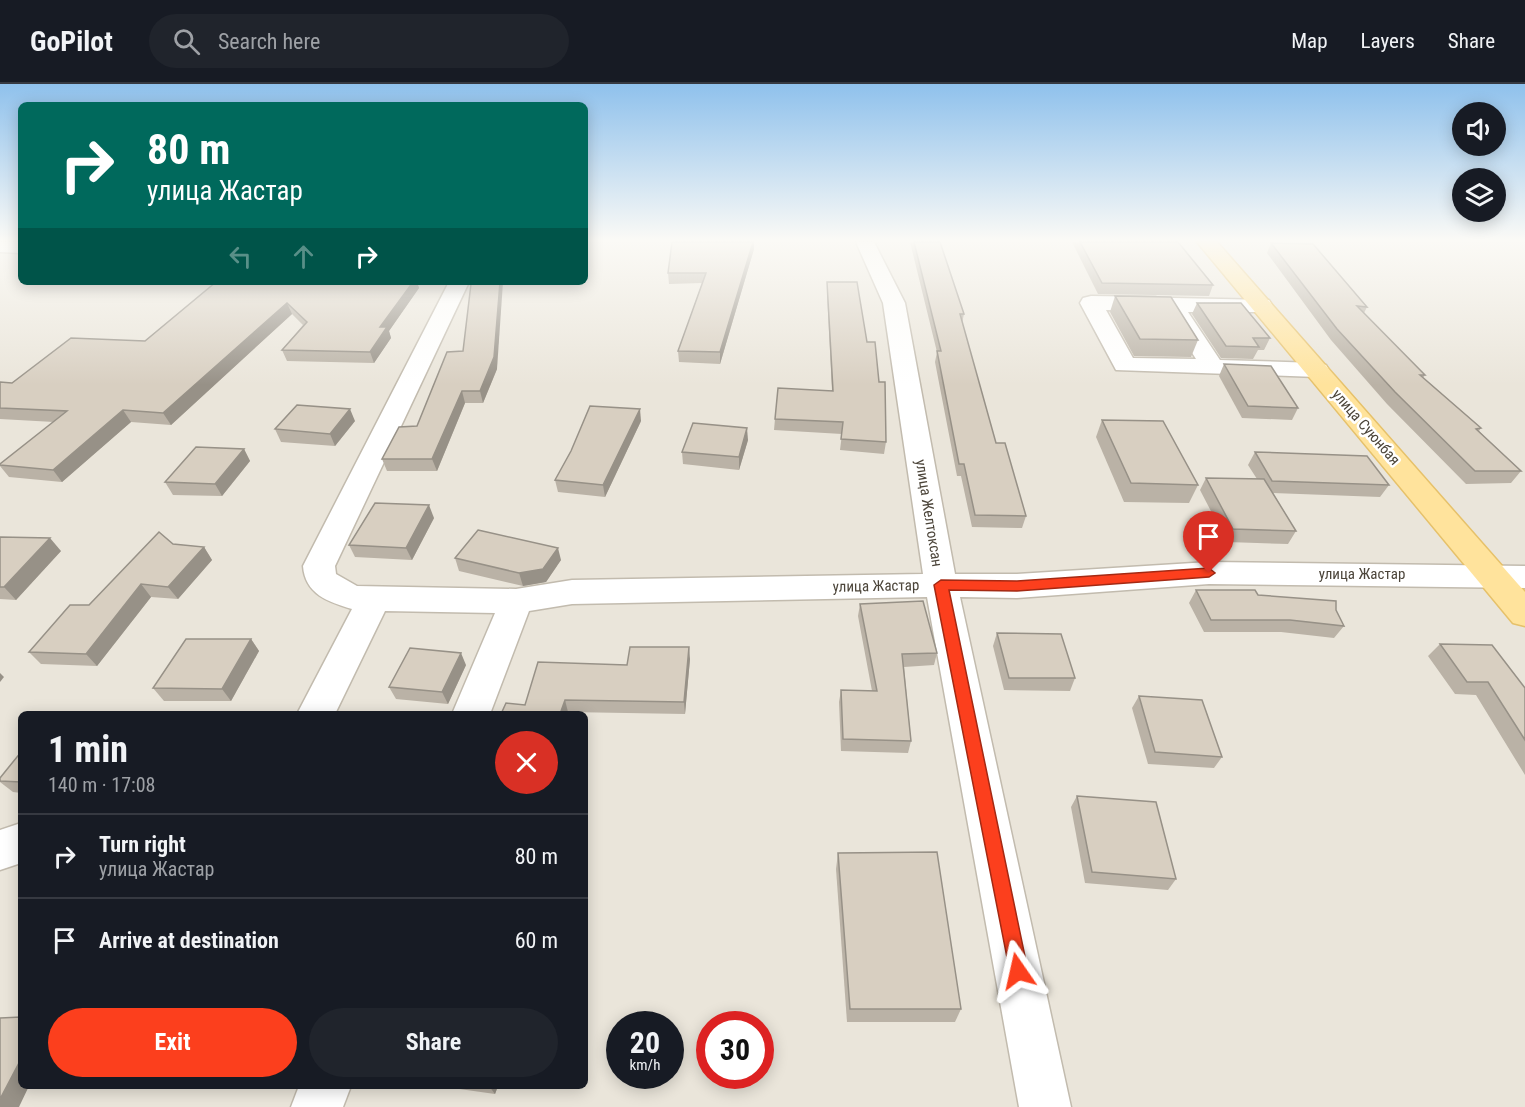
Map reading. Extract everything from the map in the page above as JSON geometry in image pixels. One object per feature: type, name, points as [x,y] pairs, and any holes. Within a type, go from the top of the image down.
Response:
[{"type":"main road","name":"улица Суюнбая","points":[[1248,290],[1525,614]]},
{"type":"street","name":"улица Жастар","points":[[455,290],[319,566],[320,579],[332,589],[354,597],[516,601],[572,592],[941,585],[1017,586],[1209,573],[1525,577]]},
{"type":"street","name":"улица Желтоксан","points":[[888,290],[894,303],[941,585],[1045,1107]]},
{"type":"street","points":[[1261,305],[1091,303],[1125,365],[1317,370]]},
{"type":"street","points":[[1173,305],[1213,367]]},
{"type":"street","points":[[318,711],[374,598]]},
{"type":"street","points":[[472,711],[516,601]]},
{"type":"street","points":[[0,850],[18,844]]},
{"type":"street","points":[[317,1107],[324,1089]]},
{"type":"shaded area","points":[[0,290],[1525,290],[1525,1107],[0,1107]]},
{"type":"building","points":[[207,290],[407,290],[380,327],[387,327],[370,352],[282,350],[307,322],[287,303],[163,413],[123,410],[53,470],[0,465],[67,411],[0,408],[0,382],[12,383],[71,338],[145,341]]},
{"type":"building","points":[[470,290],[499,290],[494,357],[480,391],[462,391],[432,459],[382,459],[399,427],[417,426],[447,352],[463,351]]},
{"type":"building","points":[[700,290],[739,290],[720,352],[678,351]]},
{"type":"building","points":[[827,290],[858,290],[867,342],[875,342],[879,382],[885,382],[886,442],[841,439],[843,422],[775,419],[778,388],[833,391]]},
{"type":"building","points":[[926,290],[956,290],[964,314],[960,314],[996,443],[1005,443],[1026,516],[975,515],[964,464],[959,464],[937,351],[941,351]]},
{"type":"building","points":[[1307,290],[1352,290],[1367,307],[1357,306],[1425,375],[1420,375],[1481,428],[1476,429],[1521,471],[1475,471],[1395,392],[1337,329]]},
{"type":"building","points":[[1115,296],[1171,297],[1198,340],[1140,339]]},
{"type":"building","points":[[1197,303],[1241,303],[1270,338],[1253,338],[1259,347],[1226,346]]},
{"type":"building","points":[[1224,364],[1271,366],[1298,408],[1248,406]]},
{"type":"building","points":[[297,405],[350,409],[330,434],[275,429]]},
{"type":"building","points":[[590,406],[640,409],[603,485],[555,480],[571,451]]},
{"type":"building","points":[[1102,420],[1163,421],[1198,485],[1131,483]]},
{"type":"building","points":[[693,423],[747,428],[739,457],[682,452]]},
{"type":"building","points":[[196,447],[244,449],[215,484],[165,482]]},
{"type":"building","points":[[1255,452],[1367,456],[1389,485],[1272,481]]},
{"type":"building","points":[[1206,478],[1264,479],[1296,531],[1233,529]]},
{"type":"building","points":[[375,503],[429,505],[406,548],[349,545]]},
{"type":"building","points":[[478,530],[558,548],[543,569],[519,573],[455,558]]},
{"type":"building","points":[[159,532],[173,544],[204,547],[168,587],[141,584],[86,654],[29,652],[70,605],[89,605]]},
{"type":"building","points":[[0,537],[50,538],[4,587],[0,587]]},
{"type":"building","points":[[1196,590],[1255,590],[1258,595],[1336,601],[1336,610],[1344,626],[1290,620],[1211,620]]},
{"type":"building","points":[[923,601],[937,653],[902,654],[911,741],[843,739],[841,690],[877,691],[860,604]]},
{"type":"building","points":[[997,633],[1061,634],[1075,678],[1009,678]]},
{"type":"building","points":[[186,639],[251,639],[222,689],[153,688]]},
{"type":"building","points":[[1440,644],[1492,645],[1525,688],[1525,740],[1488,682],[1467,682]]},
{"type":"building","points":[[630,647],[689,647],[684,702],[565,700],[561,711],[502,711],[506,703],[525,705],[538,662],[627,665]]},
{"type":"building","points":[[410,648],[461,653],[442,692],[389,687]]},
{"type":"building","points":[[1139,696],[1202,700],[1222,757],[1155,752]]},
{"type":"building","points":[[18,756],[18,782],[0,781]]},
{"type":"building","points":[[1077,796],[1156,802],[1176,879],[1092,872]]},
{"type":"building","points":[[937,852],[961,1009],[850,1009],[838,853]]},
{"type":"building","points":[[18,1017],[18,1065],[0,1099],[0,1018]]},
{"type":"route","points":[[1018,971],[941,585],[1017,586],[1209,573]]}]
